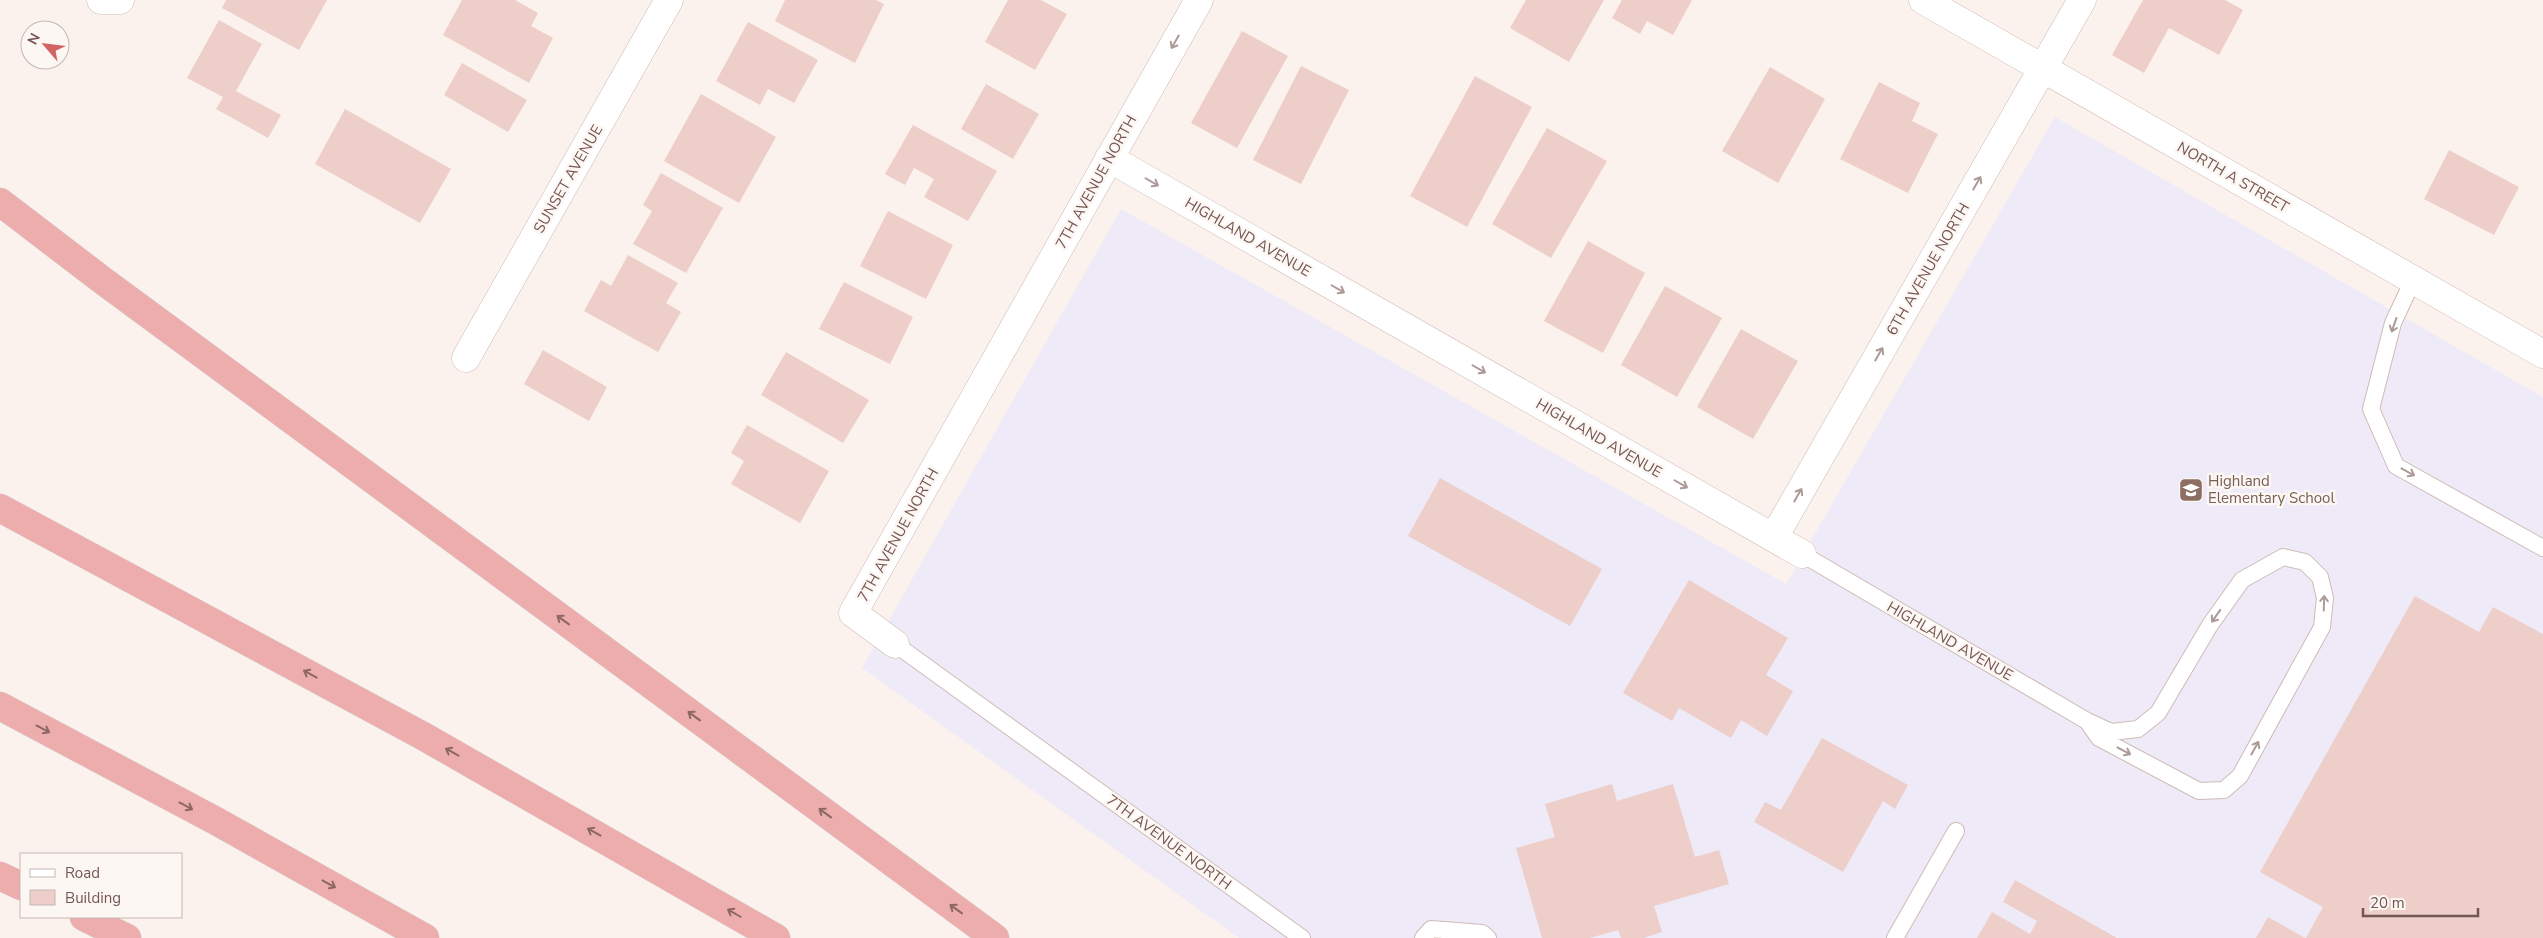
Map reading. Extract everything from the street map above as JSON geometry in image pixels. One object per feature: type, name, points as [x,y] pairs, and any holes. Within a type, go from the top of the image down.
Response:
[{"type":"highway","points":[[0,202],[110,286],[995,938]]},
{"type":"highway","points":[[0,508],[415,731],[776,938]]},
{"type":"highway","points":[[0,706],[216,821],[425,938]]},
{"type":"highway","points":[[0,876],[20,886]]},
{"type":"highway","points":[[86,918],[127,938]]},
{"type":"street","name":"SUNSET AVENUE","points":[[466,358],[669,0]]},
{"type":"street","name":"7TH AVENUE NORTH","points":[[895,644],[853,614],[1199,0]]},
{"type":"street","name":"NORTH A STREET","points":[[1923,0],[2543,354]]},
{"type":"street","name":"6TH AVENUE NORTH","points":[[1774,537],[2082,0]]},
{"type":"street","name":"HIGHLAND AVENUE","points":[[1110,158],[1802,554]]},
{"type":"lane","points":[[2413,280],[2393,323],[2371,409],[2396,466],[2543,548]]},
{"type":"lane","name":"HIGHLAND AVENUE","points":[[1802,554],[2087,722]]},
{"type":"lane","points":[[2283,557],[2305,562],[2320,577],[2325,598],[2322,627],[2240,776],[2224,790],[2199,791],[2099,738],[2087,722],[2111,732],[2138,728],[2158,713],[2210,625],[2242,580],[2262,567],[2283,557]]},
{"type":"lane","name":"7TH AVENUE NORTH","points":[[895,644],[1302,938]]},
{"type":"lane","points":[[1895,938],[1956,831]]},
{"type":"lane","points":[[1423,938],[1431,929],[1482,934],[1488,938]]},
{"type":"shaded area","name":"Highland Elementary School","points":[[2055,117],[2543,397],[2543,938],[1239,938],[862,668],[1121,209],[1786,584]]},
{"type":"building","points":[[226,0],[327,0],[299,50],[222,8]]},
{"type":"building","points":[[462,0],[515,0],[538,13],[531,26],[553,38],[529,83],[443,35]]},
{"type":"building","points":[[785,0],[876,0],[884,4],[855,63],[775,21]]},
{"type":"building","points":[[1008,0],[1041,0],[1067,14],[1035,70],[985,42]]},
{"type":"building","points":[[1526,0],[1604,0],[1569,62],[1510,28]]},
{"type":"building","points":[[1622,0],[1692,0],[1673,35],[1647,21],[1640,34],[1612,18]]},
{"type":"building","points":[[2143,0],[2225,0],[2243,10],[2219,55],[2169,28],[2144,73],[2112,55]]},
{"type":"building","points":[[219,20],[262,44],[236,91],[281,115],[268,138],[216,109],[223,97],[187,78]]},
{"type":"building","points":[[748,22],[818,60],[794,103],[768,89],[760,105],[716,81]]},
{"type":"building","points":[[1242,31],[1288,56],[1237,148],[1191,123]]},
{"type":"building","points":[[462,63],[527,100],[508,132],[444,95]]},
{"type":"building","points":[[1301,66],[1349,90],[1301,184],[1253,160]]},
{"type":"building","points":[[1770,67],[1825,99],[1778,183],[1722,151]]},
{"type":"building","points":[[1475,76],[1532,107],[1467,227],[1410,196]]},
{"type":"building","points":[[1879,82],[1920,103],[1912,121],[1938,134],[1908,193],[1840,159]]},
{"type":"building","points":[[986,84],[1039,114],[1013,159],[961,129]]},
{"type":"building","points":[[701,94],[776,137],[739,203],[664,161]]},
{"type":"building","points":[[345,109],[451,169],[420,223],[315,164]]},
{"type":"building","points":[[913,125],[997,171],[968,221],[924,197],[934,179],[914,168],[905,185],[885,174]]},
{"type":"building","points":[[1547,128],[1607,161],[1551,258],[1492,224]]},
{"type":"building","points":[[2449,150],[2519,187],[2494,235],[2424,199]]},
{"type":"building","points":[[661,173],[723,208],[686,273],[633,244],[652,211],[643,205]]},
{"type":"building","points":[[888,211],[953,245],[926,299],[860,266]]},
{"type":"building","points":[[1588,241],[1645,273],[1603,353],[1544,321]]},
{"type":"building","points":[[628,255],[678,283],[666,303],[681,312],[658,352],[584,311],[601,280],[611,286]]},
{"type":"building","points":[[844,282],[913,317],[890,364],[819,329]]},
{"type":"building","points":[[1665,286],[1722,318],[1677,397],[1621,365]]},
{"type":"building","points":[[1741,329],[1798,361],[1753,439],[1697,407]]},
{"type":"building","points":[[543,350],[607,387],[589,421],[524,384]]},
{"type":"building","points":[[786,352],[869,400],[843,443],[761,395]]},
{"type":"building","points":[[747,425],[829,471],[800,523],[731,484],[744,461],[731,453]]},
{"type":"building","points":[[1440,478],[1602,569],[1570,626],[1408,536]]},
{"type":"building","points":[[1689,580],[1788,638],[1766,675],[1793,691],[1767,736],[1741,720],[1731,738],[1679,708],[1672,721],[1623,693]]},
{"type":"building","points":[[2415,596],[2479,632],[2493,607],[2543,634],[2543,938],[2306,938],[2323,907],[2260,872]]},
{"type":"building","points":[[1822,738],[1908,785],[1895,809],[1883,801],[1843,872],[1754,822],[1765,802],[1781,810]]},
{"type":"building","points":[[1612,784],[1617,801],[1673,784],[1695,857],[1719,850],[1729,884],[1654,906],[1662,932],[1644,938],[1621,938],[1618,930],[1590,938],[1542,938],[1516,848],[1555,837],[1545,804]]},
{"type":"building","points":[[2015,880],[2117,938],[1977,938],[1992,912],[2030,934],[2037,921],[2003,902]]},
{"type":"building","points":[[2268,917],[2305,938],[2256,938]]},
{"type":"place","name":"Highland Elementary School","points":[[2191,490]]}]
